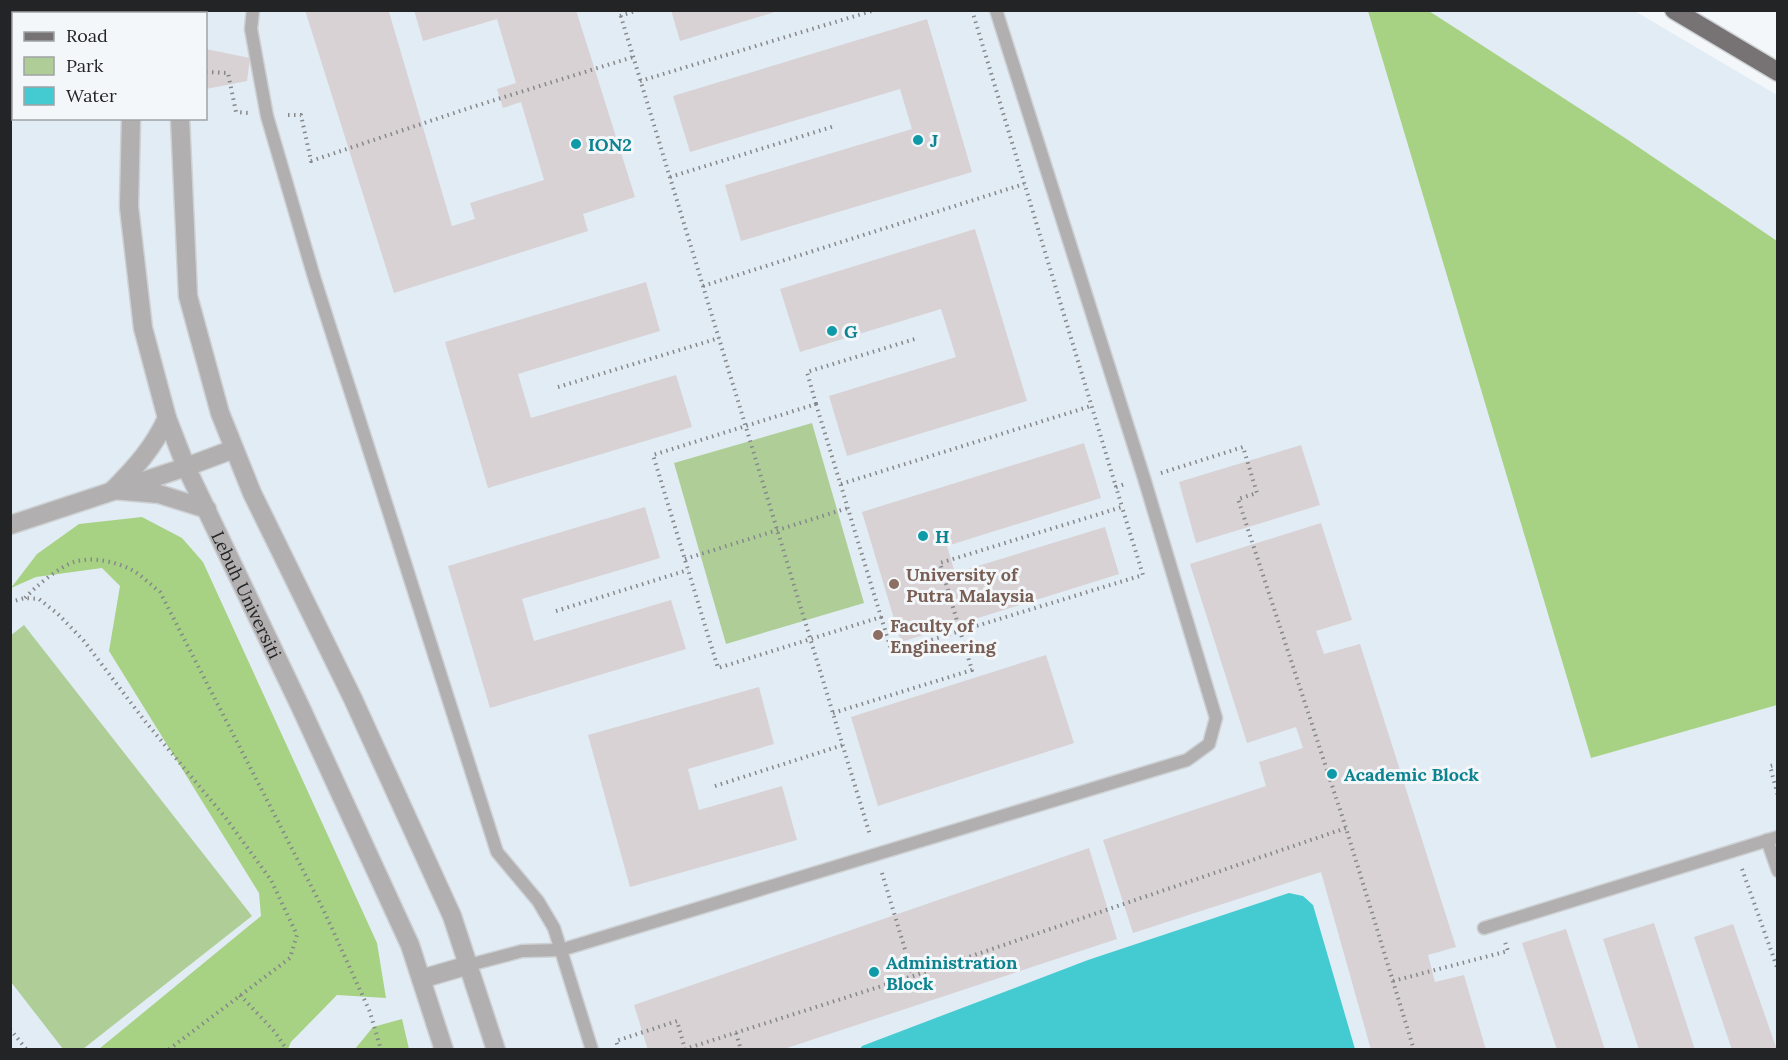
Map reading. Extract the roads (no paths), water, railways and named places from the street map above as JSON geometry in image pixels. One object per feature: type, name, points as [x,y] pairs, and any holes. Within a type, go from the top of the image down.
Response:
[{"type":"main road","points":[[1674,10],[1778,72]]},
{"type":"street","name":"Lebuh Universiti","points":[[131,120],[129,207],[143,328],[167,418],[186,467],[405,934],[444,1050]]},
{"type":"street","points":[[180,120],[188,296],[220,412],[252,493],[353,699],[452,916],[496,1050]]},
{"type":"street","points":[[113,490],[140,462],[159,436],[167,418]]},
{"type":"street","points":[[10,525],[234,449]]},
{"type":"street","points":[[113,490],[159,494],[207,509]]},
{"type":"street","points":[[422,979],[469,965]]},
{"type":"lane","points":[[253,10],[251,29],[267,116],[314,277],[497,852],[538,901],[554,928],[592,1050]]},
{"type":"lane","points":[[469,965],[522,951],[561,950],[1187,760],[1209,744],[1216,718],[1141,470],[996,10]]},
{"type":"lane","points":[[1484,928],[1772,838],[1778,871]]},
{"type":"water","points":[[1289,893],[1303,896],[1313,905],[1355,1049],[860,1049],[862,1046],[1088,960]]},
{"type":"place","name":"J","points":[[918,140]]},
{"type":"place","name":"ION2","points":[[576,144]]},
{"type":"place","name":"G","points":[[832,331]]},
{"type":"place","name":"H","points":[[923,536]]},
{"type":"place","name":"University of Putra Malaysia","points":[[894,584]]},
{"type":"place","name":"Faculty of Engineering","points":[[878,635]]},
{"type":"place","name":"Academic Block","points":[[1332,774]]},
{"type":"place","name":"Administration Block","points":[[874,972]]}]
